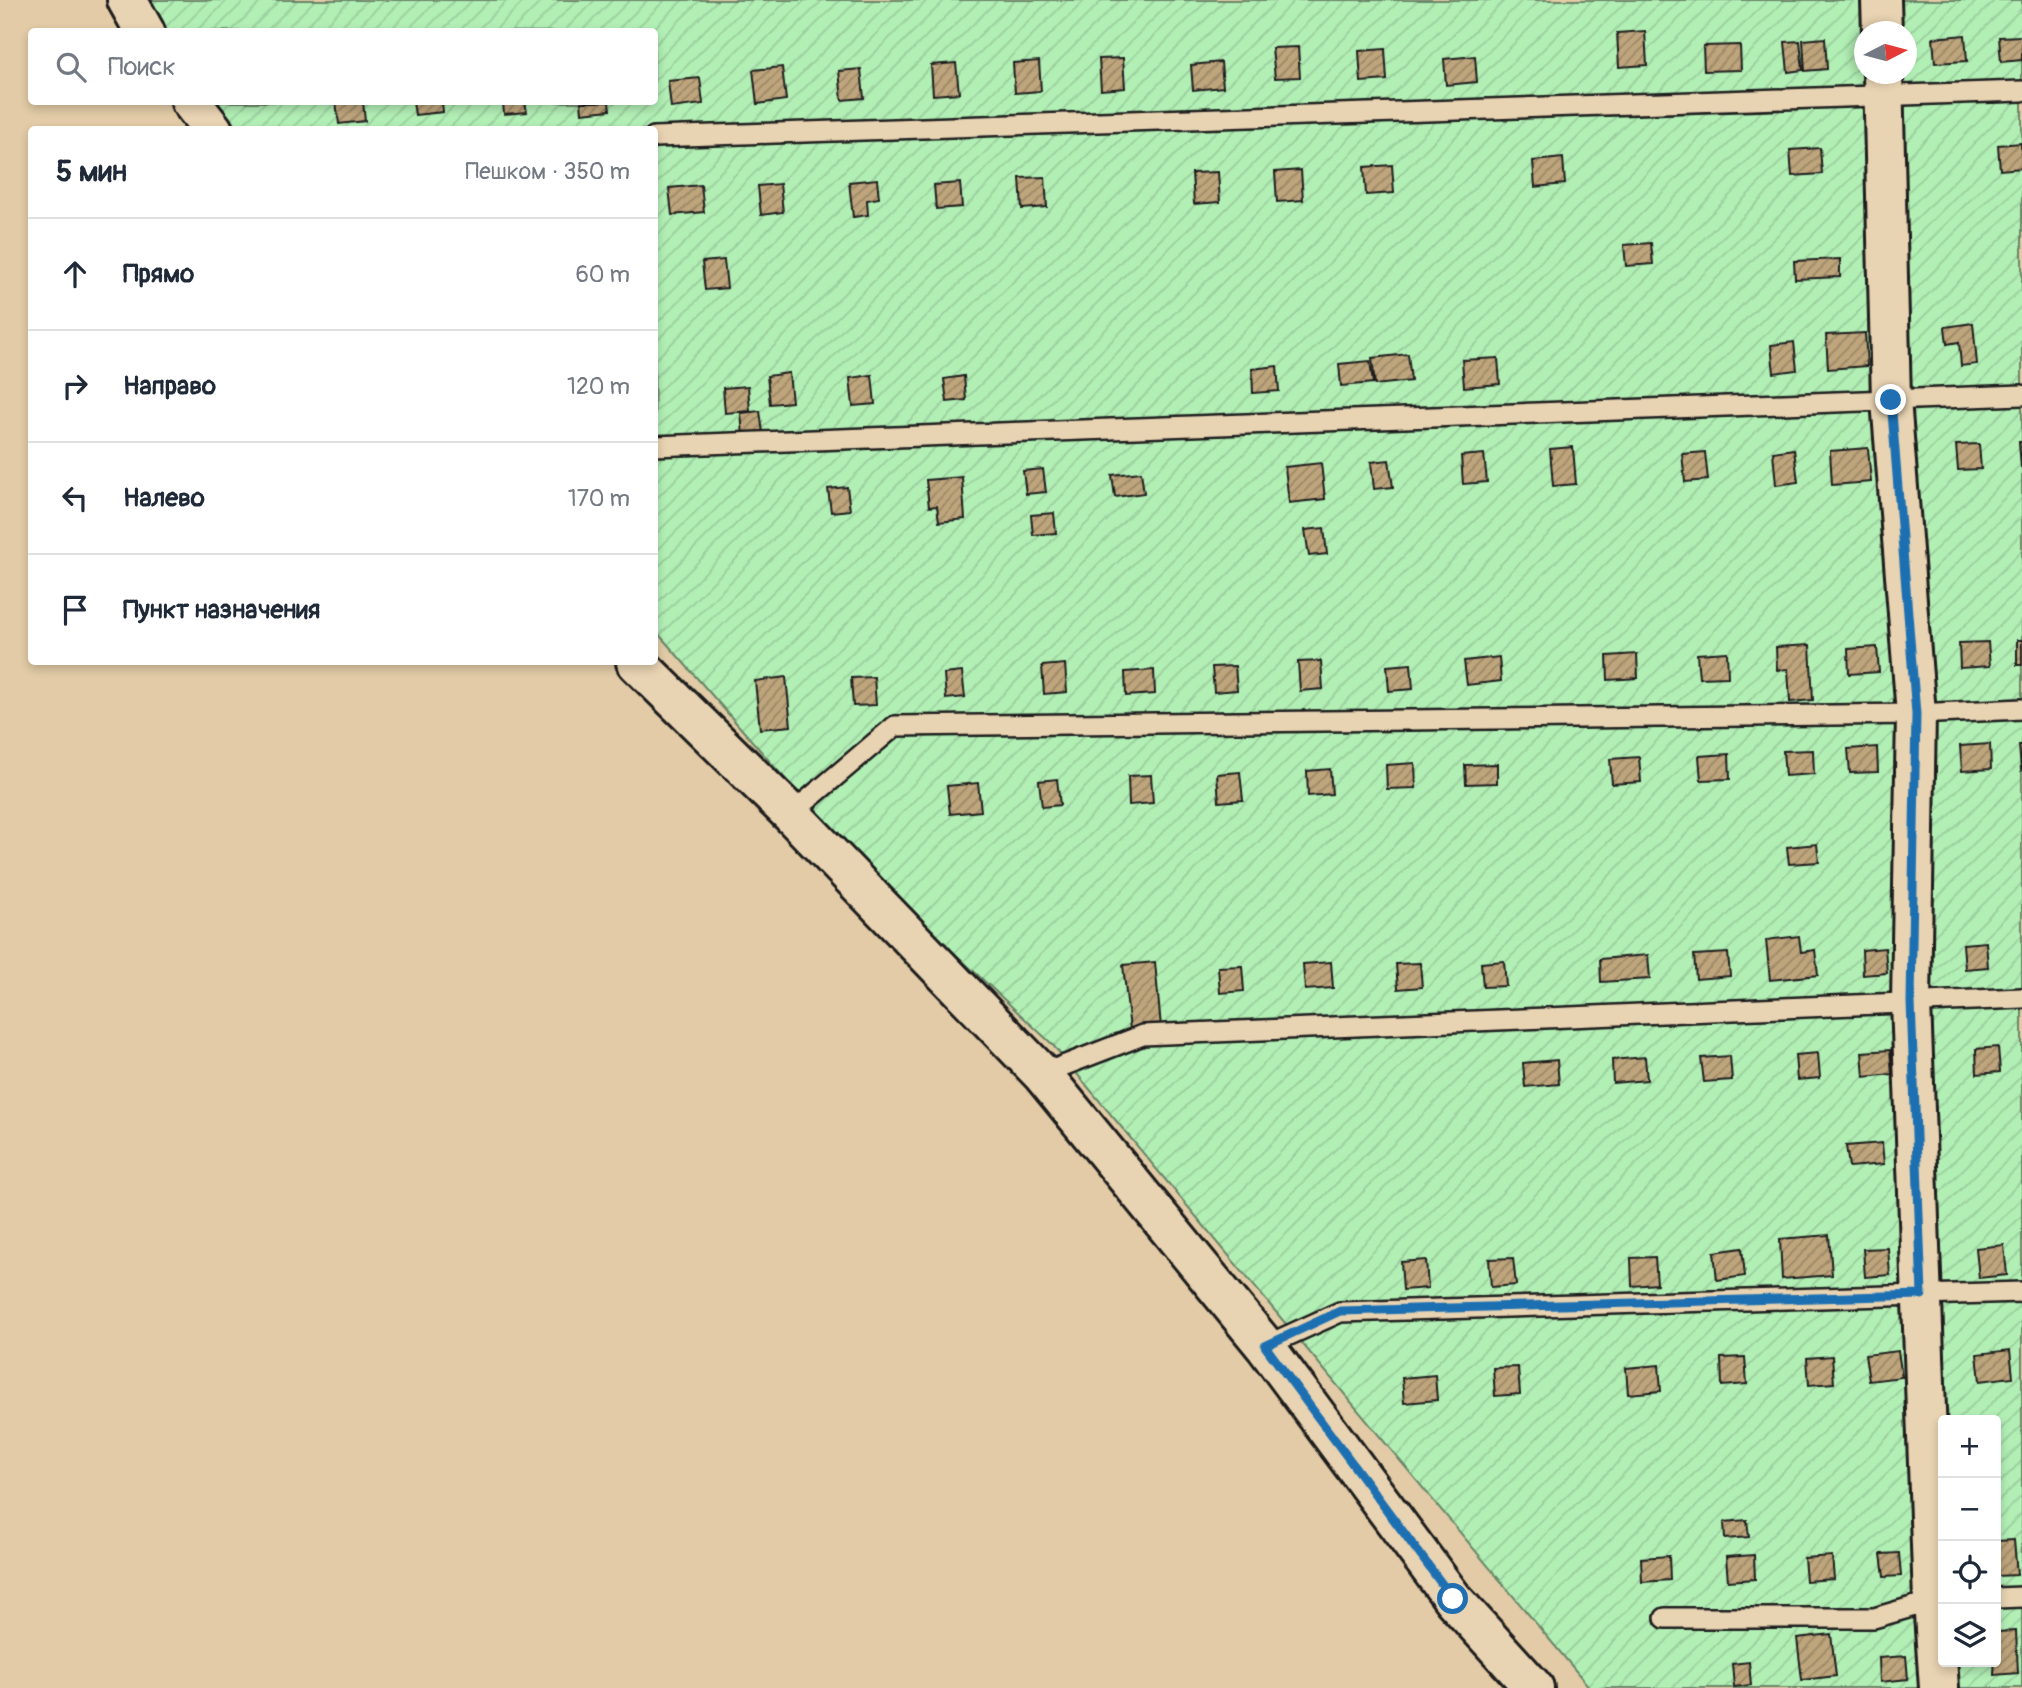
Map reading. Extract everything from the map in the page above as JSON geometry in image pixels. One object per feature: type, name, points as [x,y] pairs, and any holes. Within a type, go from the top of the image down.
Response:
[{"type":"street","points":[[127,0],[143,28]]},
{"type":"street","points":[[1881,0],[1882,21]]},
{"type":"street","points":[[1884,85],[1891,400],[1916,714],[1911,1002],[1922,1295],[1938,1600]]},
{"type":"street","points":[[193,105],[211,126]]},
{"type":"street","points":[[639,665],[790,814],[1042,1074],[1265,1346],[1453,1599],[1534,1688]]},
{"type":"street","points":[[1938,1604],[1939,1688]]},
{"type":"lane","points":[[658,137],[1884,85],[2022,91]]},
{"type":"lane","points":[[658,446],[2022,395]]},
{"type":"lane","points":[[790,814],[895,726],[1916,714],[2022,709]]},
{"type":"lane","points":[[1042,1074],[1143,1035],[2022,998]]},
{"type":"lane","points":[[1265,1346],[1340,1311],[2022,1292]]},
{"type":"lane","points":[[2001,1598],[2022,1597]]},
{"type":"lane","points":[[1665,1618],[1874,1618],[1938,1600]]},
{"type":"green space","points":[[138,0],[2022,0],[2022,1688],[1590,1688],[1052,1044],[863,868],[658,633],[658,126],[235,126],[218,105],[658,105],[658,28],[157,28]]},
{"type":"building","points":[[1645,31],[1647,65],[1619,67],[1617,33]]},
{"type":"building","points":[[1965,35],[1967,61],[1935,63],[1933,38]]},
{"type":"building","points":[[2022,36],[2022,60],[2001,62],[1999,37]]},
{"type":"building","points":[[1825,38],[1827,69],[1805,71],[1803,40]]},
{"type":"building","points":[[1800,41],[1803,70],[1788,72],[1785,42]]},
{"type":"building","points":[[1740,45],[1741,70],[1704,71],[1703,46]]},
{"type":"building","points":[[1298,47],[1300,77],[1275,78],[1272,48]]},
{"type":"building","points":[[1385,49],[1387,80],[1361,82],[1359,51]]},
{"type":"building","points":[[1475,56],[1477,82],[1446,85],[1444,59]]},
{"type":"building","points":[[1123,58],[1125,88],[1101,90],[1099,59]]},
{"type":"building","points":[[1039,61],[1041,91],[1015,93],[1013,63]]},
{"type":"building","points":[[1221,62],[1223,87],[1193,90],[1191,65]]},
{"type":"building","points":[[956,63],[959,93],[933,95],[931,65]]},
{"type":"building","points":[[782,67],[786,100],[757,104],[753,70]]},
{"type":"building","points":[[861,69],[864,98],[842,100],[839,71]]},
{"type":"building","points":[[700,78],[703,104],[671,108],[668,81]]},
{"type":"building","points":[[336,105],[363,105],[365,121],[339,124]]},
{"type":"building","points":[[413,105],[442,105],[443,112],[415,115]]},
{"type":"building","points":[[503,105],[526,105],[527,112],[504,114]]},
{"type":"building","points":[[581,105],[609,105],[610,110],[582,113]]},
{"type":"building","points":[[2021,143],[2022,168],[2000,170],[1998,145]]},
{"type":"building","points":[[1820,148],[1822,174],[1792,176],[1790,150]]},
{"type":"building","points":[[1563,158],[1565,184],[1535,187],[1533,161]]},
{"type":"building","points":[[1392,165],[1394,193],[1366,195],[1364,167]]},
{"type":"building","points":[[1301,170],[1303,200],[1277,202],[1275,172]]},
{"type":"building","points":[[1218,172],[1220,202],[1194,204],[1192,173]]},
{"type":"building","points":[[1045,177],[1047,207],[1022,209],[1020,178]]},
{"type":"building","points":[[877,179],[879,198],[867,200],[868,215],[853,217],[849,182]]},
{"type":"building","points":[[960,183],[962,207],[936,209],[934,185]]},
{"type":"building","points":[[780,184],[783,212],[761,215],[758,186]]},
{"type":"building","points":[[701,185],[704,212],[672,215],[669,188]]},
{"type":"building","points":[[1651,243],[1653,264],[1626,266],[1624,245]]},
{"type":"building","points":[[1840,259],[1840,277],[1795,279],[1794,261]]},
{"type":"building","points":[[724,260],[727,288],[705,290],[702,262]]},
{"type":"building","points":[[1973,323],[1977,364],[1961,366],[1959,342],[1947,344],[1945,327]]},
{"type":"building","points":[[1865,333],[1867,366],[1828,369],[1826,335]]},
{"type":"building","points":[[1794,342],[1797,370],[1774,373],[1771,345]]},
{"type":"building","points":[[1408,354],[1411,381],[1375,385],[1372,358]]},
{"type":"building","points":[[1498,358],[1500,384],[1464,387],[1462,360]]},
{"type":"building","points":[[1370,361],[1373,383],[1341,386],[1339,364]]},
{"type":"building","points":[[1277,366],[1279,391],[1253,393],[1252,369]]},
{"type":"building","points":[[789,373],[792,402],[770,404],[767,376]]},
{"type":"building","points":[[872,375],[875,404],[853,406],[850,378]]},
{"type":"building","points":[[964,376],[966,400],[947,402],[944,379]]},
{"type":"building","points":[[748,386],[750,411],[725,413],[723,388]]},
{"type":"building","points":[[760,411],[763,433],[743,435],[741,413]]},
{"type":"building","points":[[2019,442],[2022,442],[2022,467],[2021,467]]},
{"type":"building","points":[[1979,444],[1981,469],[1958,470],[1956,445]]},
{"type":"building","points":[[1573,447],[1576,484],[1553,486],[1550,449]]},
{"type":"building","points":[[1868,448],[1871,482],[1832,485],[1830,451]]},
{"type":"building","points":[[1794,449],[1798,482],[1776,485],[1773,452]]},
{"type":"building","points":[[1705,452],[1708,480],[1685,482],[1682,454]]},
{"type":"building","points":[[1484,454],[1487,482],[1463,484],[1461,456]]},
{"type":"building","points":[[1389,460],[1393,487],[1374,489],[1371,462]]},
{"type":"building","points":[[1321,463],[1325,499],[1289,503],[1285,467]]},
{"type":"building","points":[[1043,469],[1046,492],[1026,494],[1023,471]]},
{"type":"building","points":[[1141,472],[1144,493],[1115,497],[1112,475]]},
{"type":"building","points":[[962,477],[965,519],[939,522],[937,506],[929,507],[926,480]]},
{"type":"building","points":[[847,487],[850,510],[831,512],[828,489]]},
{"type":"building","points":[[1054,513],[1056,533],[1033,535],[1031,515]]},
{"type":"building","points":[[1324,528],[1327,554],[1309,556],[1305,530]]},
{"type":"building","points":[[2017,640],[2022,640],[2022,665],[2017,665]]},
{"type":"building","points":[[1988,642],[1990,666],[1960,668],[1959,643]]},
{"type":"building","points":[[1810,645],[1813,700],[1790,702],[1788,669],[1777,670],[1776,647]]},
{"type":"building","points":[[1877,647],[1879,672],[1849,674],[1848,649]]},
{"type":"building","points":[[1727,652],[1728,677],[1699,678],[1697,654]]},
{"type":"building","points":[[1637,654],[1638,678],[1608,680],[1607,656]]},
{"type":"building","points":[[1499,657],[1501,681],[1467,685],[1464,661]]},
{"type":"building","points":[[1321,661],[1323,689],[1300,691],[1298,662]]},
{"type":"building","points":[[1065,664],[1067,692],[1044,694],[1042,666]]},
{"type":"building","points":[[1411,664],[1413,689],[1389,691],[1387,666]]},
{"type":"building","points":[[1235,666],[1237,690],[1214,692],[1212,667]]},
{"type":"building","points":[[1154,670],[1155,694],[1126,696],[1125,672]]},
{"type":"building","points":[[962,672],[965,697],[946,699],[944,674]]},
{"type":"building","points":[[786,677],[791,726],[760,729],[755,681]]},
{"type":"building","points":[[874,677],[876,705],[853,706],[851,678]]},
{"type":"building","points":[[1990,744],[1991,769],[1962,771],[1960,746]]},
{"type":"building","points":[[2019,745],[2022,745],[2021,770]]},
{"type":"building","points":[[1877,747],[1878,772],[1850,773],[1848,749]]},
{"type":"building","points":[[1813,750],[1814,774],[1785,776],[1783,751]]},
{"type":"building","points":[[1729,754],[1730,779],[1701,780],[1699,756]]},
{"type":"building","points":[[1639,757],[1641,782],[1612,784],[1610,759]]},
{"type":"building","points":[[1415,763],[1416,788],[1387,789],[1386,765]]},
{"type":"building","points":[[1497,764],[1497,783],[1466,784],[1465,765]]},
{"type":"building","points":[[1330,769],[1332,794],[1308,796],[1307,771]]},
{"type":"building","points":[[1240,772],[1243,800],[1219,802],[1217,774]]},
{"type":"building","points":[[1151,775],[1153,803],[1129,805],[1128,776]]},
{"type":"building","points":[[1057,779],[1060,805],[1042,807],[1039,781]]},
{"type":"building","points":[[978,783],[981,811],[950,814],[947,786]]},
{"type":"building","points":[[1817,844],[1819,862],[1789,864],[1787,847]]},
{"type":"building","points":[[1799,936],[1801,952],[1815,950],[1818,975],[1770,980],[1766,940]]},
{"type":"building","points":[[1986,942],[1988,967],[1965,969],[1963,944]]},
{"type":"building","points":[[1885,948],[1887,973],[1863,975],[1862,950]]},
{"type":"building","points":[[1728,953],[1730,976],[1696,979],[1694,955]]},
{"type":"building","points":[[1648,955],[1650,979],[1601,982],[1600,959]]},
{"type":"building","points":[[1504,961],[1506,986],[1483,987],[1481,963]]},
{"type":"building","points":[[1155,962],[1161,1027],[1130,1030],[1123,965]]},
{"type":"building","points":[[1331,962],[1333,988],[1305,990],[1303,964]]},
{"type":"building","points":[[1420,963],[1422,987],[1398,989],[1396,964]]},
{"type":"building","points":[[1242,966],[1244,991],[1220,993],[1218,967]]},
{"type":"building","points":[[1998,1047],[2000,1072],[1977,1074],[1976,1049]]},
{"type":"building","points":[[1890,1050],[1892,1074],[1864,1077],[1862,1052]]},
{"type":"building","points":[[1818,1053],[1820,1078],[1797,1080],[1795,1055]]},
{"type":"building","points":[[1730,1056],[1732,1080],[1704,1082],[1701,1058]]},
{"type":"building","points":[[1645,1057],[1647,1080],[1613,1083],[1612,1060]]},
{"type":"building","points":[[1557,1060],[1559,1084],[1525,1087],[1523,1063]]},
{"type":"building","points":[[1882,1143],[1884,1164],[1849,1167],[1846,1146]]},
{"type":"building","points":[[1829,1235],[1832,1275],[1782,1279],[1780,1239]]},
{"type":"building","points":[[2004,1245],[2007,1275],[1979,1278],[1976,1248]]},
{"type":"building","points":[[1742,1248],[1745,1276],[1717,1280],[1714,1252]]},
{"type":"building","points":[[1888,1248],[1890,1275],[1865,1277],[1863,1249]]},
{"type":"building","points":[[1655,1257],[1657,1284],[1632,1286],[1631,1258]]},
{"type":"building","points":[[1513,1258],[1516,1285],[1491,1287],[1489,1259]]},
{"type":"building","points":[[1426,1260],[1428,1288],[1403,1290],[1401,1262]]},
{"type":"building","points":[[2010,1350],[2013,1377],[1980,1381],[1977,1354]]},
{"type":"building","points":[[1898,1351],[1902,1377],[1869,1381],[1865,1355]]},
{"type":"building","points":[[1832,1356],[1834,1383],[1809,1385],[1807,1358]]},
{"type":"building","points":[[1745,1357],[1747,1384],[1722,1386],[1721,1358]]},
{"type":"building","points":[[1659,1365],[1661,1391],[1628,1394],[1626,1368]]},
{"type":"building","points":[[1518,1367],[1520,1394],[1495,1396],[1493,1368]]},
{"type":"building","points":[[1435,1375],[1437,1400],[1404,1403],[1402,1378]]},
{"type":"building","points":[[1747,1520],[1749,1537],[1725,1539],[1724,1522]]},
{"type":"building","points":[[2014,1540],[2017,1575],[2001,1576],[2001,1541]]},
{"type":"building","points":[[1899,1553],[1901,1576],[1884,1577],[1881,1554]]},
{"type":"building","points":[[1754,1555],[1755,1579],[1728,1581],[1726,1557]]},
{"type":"building","points":[[1669,1556],[1670,1580],[1642,1582],[1641,1558]]},
{"type":"building","points":[[1832,1556],[1834,1579],[1806,1581],[1804,1558]]},
{"type":"building","points":[[2016,1631],[2018,1673],[1994,1675],[1994,1667],[2001,1667],[2001,1632]]},
{"type":"building","points":[[1831,1634],[1836,1676],[1802,1680],[1797,1638]]},
{"type":"building","points":[[1906,1656],[1908,1679],[1880,1682],[1879,1658]]},
{"type":"building","points":[[1749,1662],[1751,1685],[1734,1687],[1732,1664]]},
{"type":"route","points":[[1453,1599],[1265,1346],[1340,1311],[1922,1295],[1911,1002],[1916,714],[1891,400]]}]
